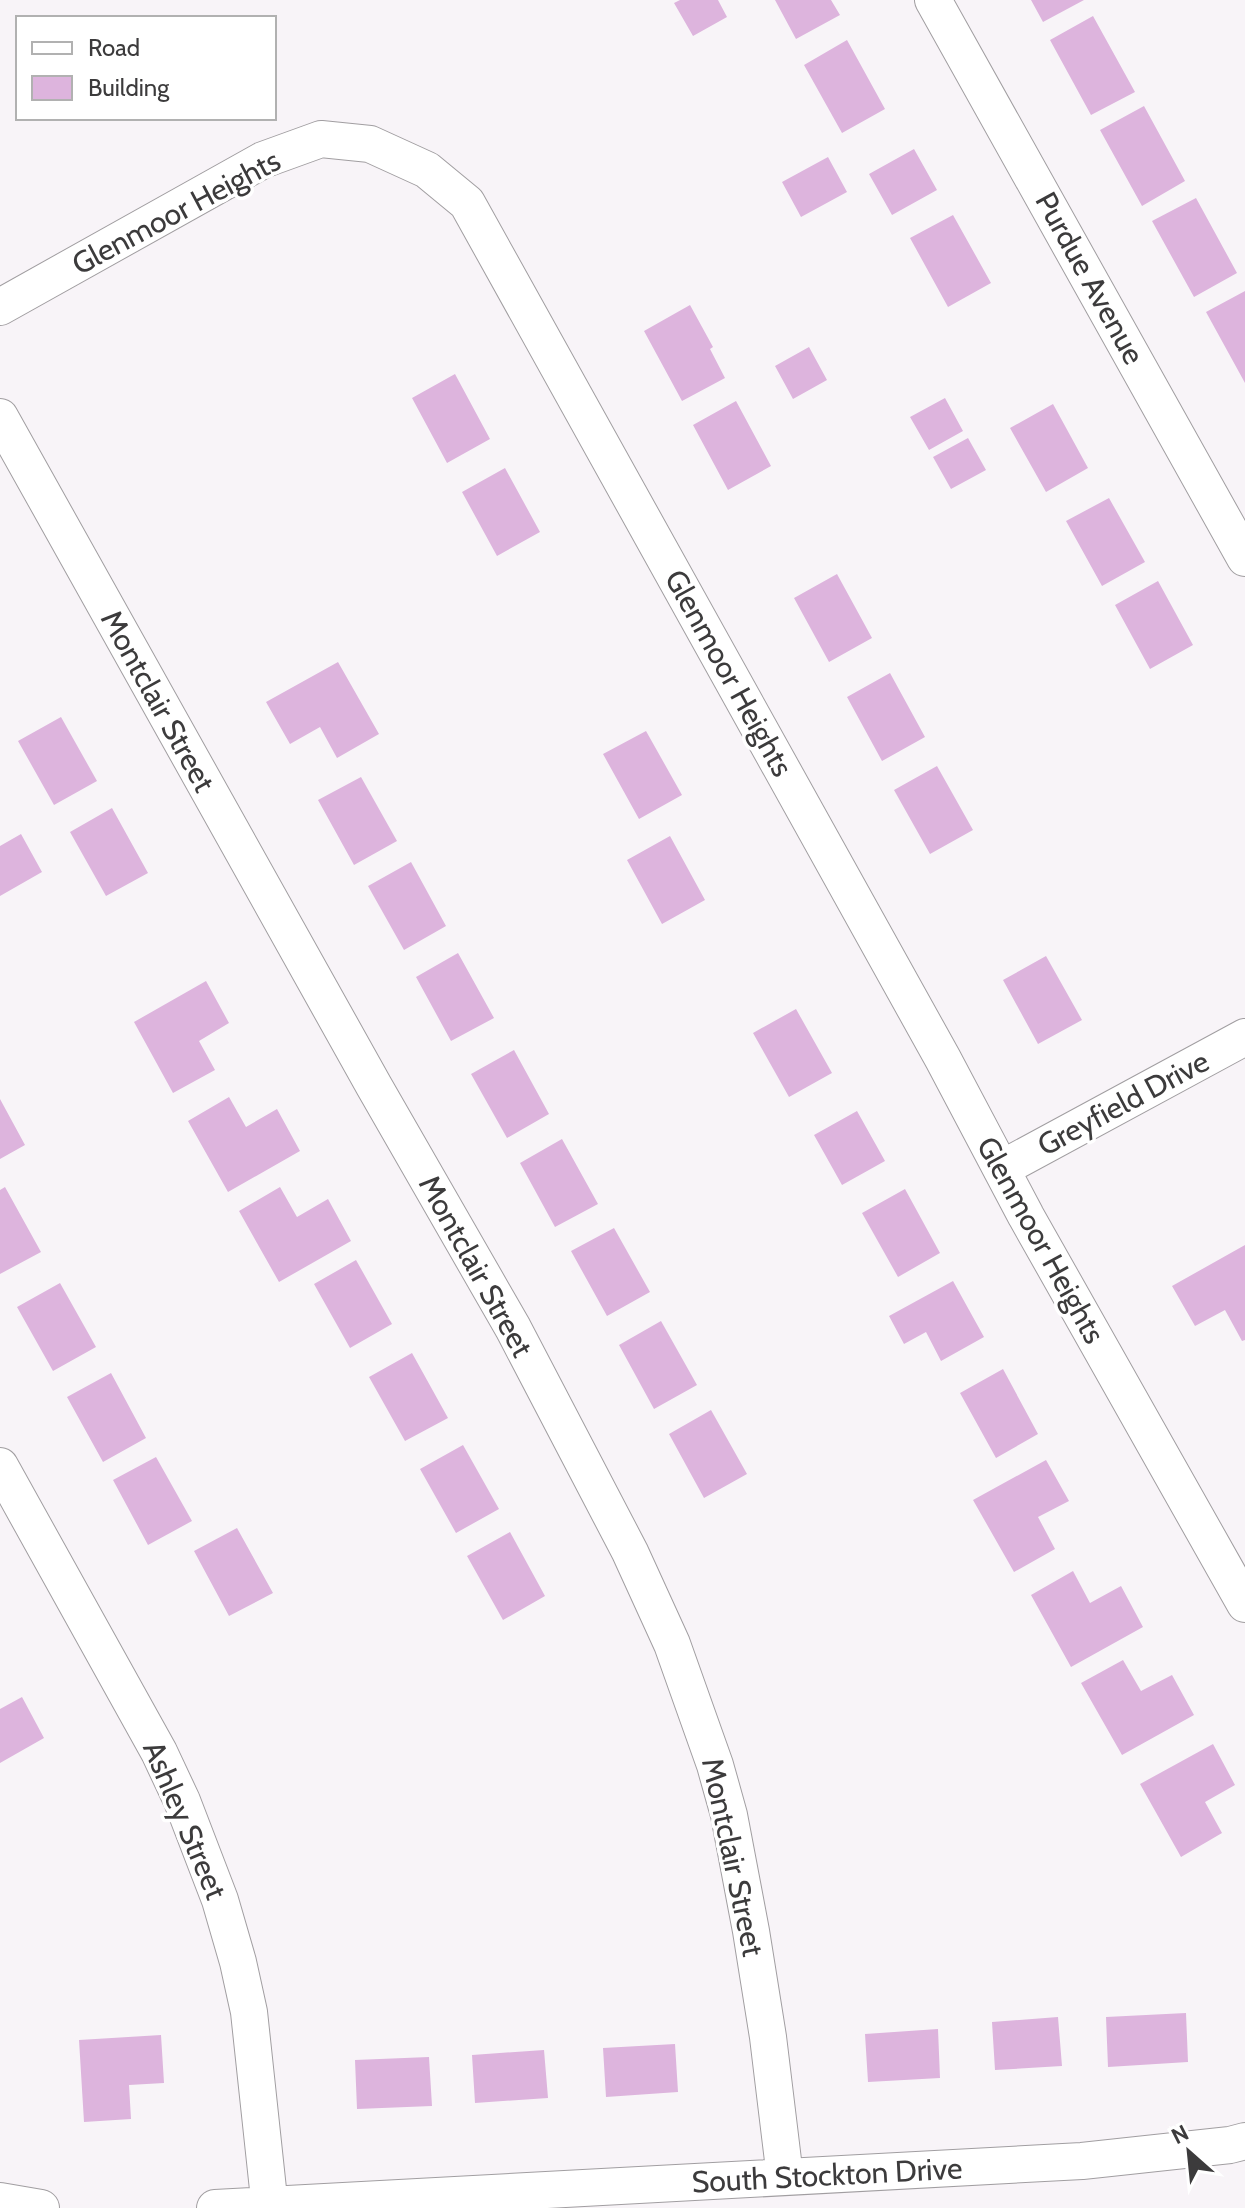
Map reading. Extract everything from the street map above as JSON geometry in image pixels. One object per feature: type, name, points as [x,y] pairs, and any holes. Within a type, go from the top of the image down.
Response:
[{"type":"street","name":"Purdue Avenue","points":[[933,0],[1245,558]]},
{"type":"street","name":"Glenmoor Heights","points":[[0,307],[263,160],[321,139],[370,144],[427,170],[467,203],[1245,1604]]},
{"type":"street","name":"Montclair Street","points":[[0,417],[366,1073],[513,1328],[630,1552],[672,1644],[715,1765],[729,1815],[768,2037],[785,2177]]},
{"type":"street","name":"Greyfield Drive","points":[[1001,1169],[1245,1037]]},
{"type":"street","name":"Ashley Street","points":[[0,1466],[159,1752],[182,1801],[220,1900],[249,2012],[270,2206]]},
{"type":"street","name":"South Stockton Drive","points":[[215,2208],[1082,2161],[1245,2141]]},
{"type":"street","points":[[0,2201],[41,2208]]},
{"type":"building","points":[[680,0],[718,0],[727,17],[693,36],[674,3]]},
{"type":"building","points":[[775,0],[831,0],[840,15],[796,39]]},
{"type":"building","points":[[1031,0],[1084,0],[1043,22]]},
{"type":"building","points":[[1093,16],[1135,92],[1091,115],[1050,40]]},
{"type":"building","points":[[847,40],[885,109],[842,133],[804,65]]},
{"type":"building","points":[[1144,106],[1185,181],[1142,206],[1100,130]]},
{"type":"building","points":[[914,149],[937,190],[892,215],[869,174]]},
{"type":"building","points":[[828,157],[847,192],[801,217],[782,182]]},
{"type":"building","points":[[1196,198],[1237,273],[1194,297],[1152,221]]},
{"type":"building","points":[[953,215],[991,283],[948,307],[910,238]]},
{"type":"building","points":[[1245,291],[1245,383],[1206,312]]},
{"type":"building","points":[[690,305],[713,347],[710,349],[725,378],[682,401],[644,331]]},
{"type":"building","points":[[809,347],[827,380],[793,399],[775,366]]},
{"type":"building","points":[[455,374],[490,439],[447,463],[412,398]]},
{"type":"building","points":[[945,398],[963,431],[929,450],[910,417]]},
{"type":"building","points":[[736,401],[771,466],[728,490],[693,425]]},
{"type":"building","points":[[1053,404],[1088,468],[1046,492],[1010,428]]},
{"type":"building","points":[[968,438],[986,470],[951,489],[933,457]]},
{"type":"building","points":[[505,468],[540,532],[497,556],[462,492]]},
{"type":"building","points":[[1109,498],[1145,562],[1102,586],[1066,521]]},
{"type":"building","points":[[837,574],[872,638],[829,662],[794,598]]},
{"type":"building","points":[[1158,581],[1193,645],[1150,669],[1115,605]]},
{"type":"building","points":[[338,662],[379,734],[337,758],[320,727],[290,744],[266,702]]},
{"type":"building","points":[[890,673],[925,737],[882,761],[847,697]]},
{"type":"building","points":[[61,717],[97,781],[54,805],[18,741]]},
{"type":"building","points":[[646,731],[682,795],[639,819],[603,754]]},
{"type":"building","points":[[937,766],[973,830],[930,854],[894,790]]},
{"type":"building","points":[[361,777],[397,841],[354,865],[318,800]]},
{"type":"building","points":[[112,808],[148,873],[106,896],[70,832]]},
{"type":"building","points":[[21,834],[42,872],[0,896],[0,846]]},
{"type":"building","points":[[670,836],[705,900],[662,924],[627,860]]},
{"type":"building","points":[[411,862],[446,926],[404,950],[368,886]]},
{"type":"building","points":[[458,953],[494,1018],[451,1041],[416,977]]},
{"type":"building","points":[[1046,956],[1082,1020],[1038,1044],[1003,980]]},
{"type":"building","points":[[206,981],[229,1023],[199,1041],[215,1070],[173,1093],[134,1022]]},
{"type":"building","points":[[796,1009],[832,1073],[789,1097],[753,1033]]},
{"type":"building","points":[[514,1050],[549,1114],[507,1138],[471,1074]]},
{"type":"building","points":[[229,1097],[246,1127],[277,1109],[300,1151],[228,1192],[188,1121]]},
{"type":"building","points":[[0,1099],[25,1145],[0,1159]]},
{"type":"building","points":[[857,1111],[885,1161],[842,1185],[814,1135]]},
{"type":"building","points":[[562,1139],[598,1204],[555,1227],[520,1163]]},
{"type":"building","points":[[5,1187],[41,1252],[0,1274],[0,1190]]},
{"type":"building","points":[[280,1187],[297,1217],[328,1199],[351,1241],[279,1282],[239,1211]]},
{"type":"building","points":[[905,1189],[940,1253],[898,1277],[862,1213]]},
{"type":"building","points":[[614,1228],[650,1292],[607,1316],[571,1251]]},
{"type":"building","points":[[1245,1245],[1245,1340],[1242,1341],[1225,1310],[1195,1326],[1172,1286]]},
{"type":"building","points":[[356,1260],[392,1324],[350,1348],[314,1284]]},
{"type":"building","points":[[953,1281],[984,1337],[941,1361],[926,1332],[904,1344],[889,1316]]},
{"type":"building","points":[[60,1283],[96,1347],[53,1371],[17,1307]]},
{"type":"building","points":[[661,1321],[697,1385],[654,1409],[619,1345]]},
{"type":"building","points":[[412,1353],[448,1418],[405,1441],[369,1377]]},
{"type":"building","points":[[1003,1369],[1038,1434],[996,1458],[960,1393]]},
{"type":"building","points":[[111,1373],[146,1438],[103,1462],[67,1397]]},
{"type":"building","points":[[711,1410],[747,1474],[704,1498],[669,1434]]},
{"type":"building","points":[[463,1445],[499,1509],[456,1533],[420,1469]]},
{"type":"building","points":[[156,1457],[192,1521],[148,1545],[113,1480]]},
{"type":"building","points":[[1046,1460],[1069,1501],[1038,1517],[1055,1549],[1014,1572],[973,1500]]},
{"type":"building","points":[[237,1528],[273,1593],[229,1616],[194,1551]]},
{"type":"building","points":[[510,1532],[545,1596],[503,1620],[467,1556]]},
{"type":"building","points":[[1073,1571],[1090,1603],[1121,1586],[1143,1627],[1071,1667],[1031,1595]]},
{"type":"building","points":[[1123,1660],[1141,1691],[1172,1675],[1194,1715],[1122,1755],[1081,1683]]},
{"type":"building","points":[[22,1697],[44,1738],[0,1763],[0,1709]]},
{"type":"building","points":[[1213,1744],[1235,1785],[1205,1802],[1222,1833],[1181,1857],[1140,1784]]},
{"type":"building","points":[[1186,2013],[1188,2062],[1108,2067],[1106,2017]]},
{"type":"building","points":[[1058,2017],[1062,2066],[995,2070],[992,2022]]},
{"type":"building","points":[[938,2029],[940,2078],[868,2082],[865,2034]]},
{"type":"building","points":[[161,2035],[164,2083],[129,2085],[131,2119],[84,2122],[79,2040]]},
{"type":"building","points":[[675,2044],[678,2092],[606,2097],[603,2048]]},
{"type":"building","points":[[544,2050],[548,2098],[475,2103],[472,2055]]},
{"type":"building","points":[[429,2057],[432,2106],[357,2109],[355,2060]]}]
